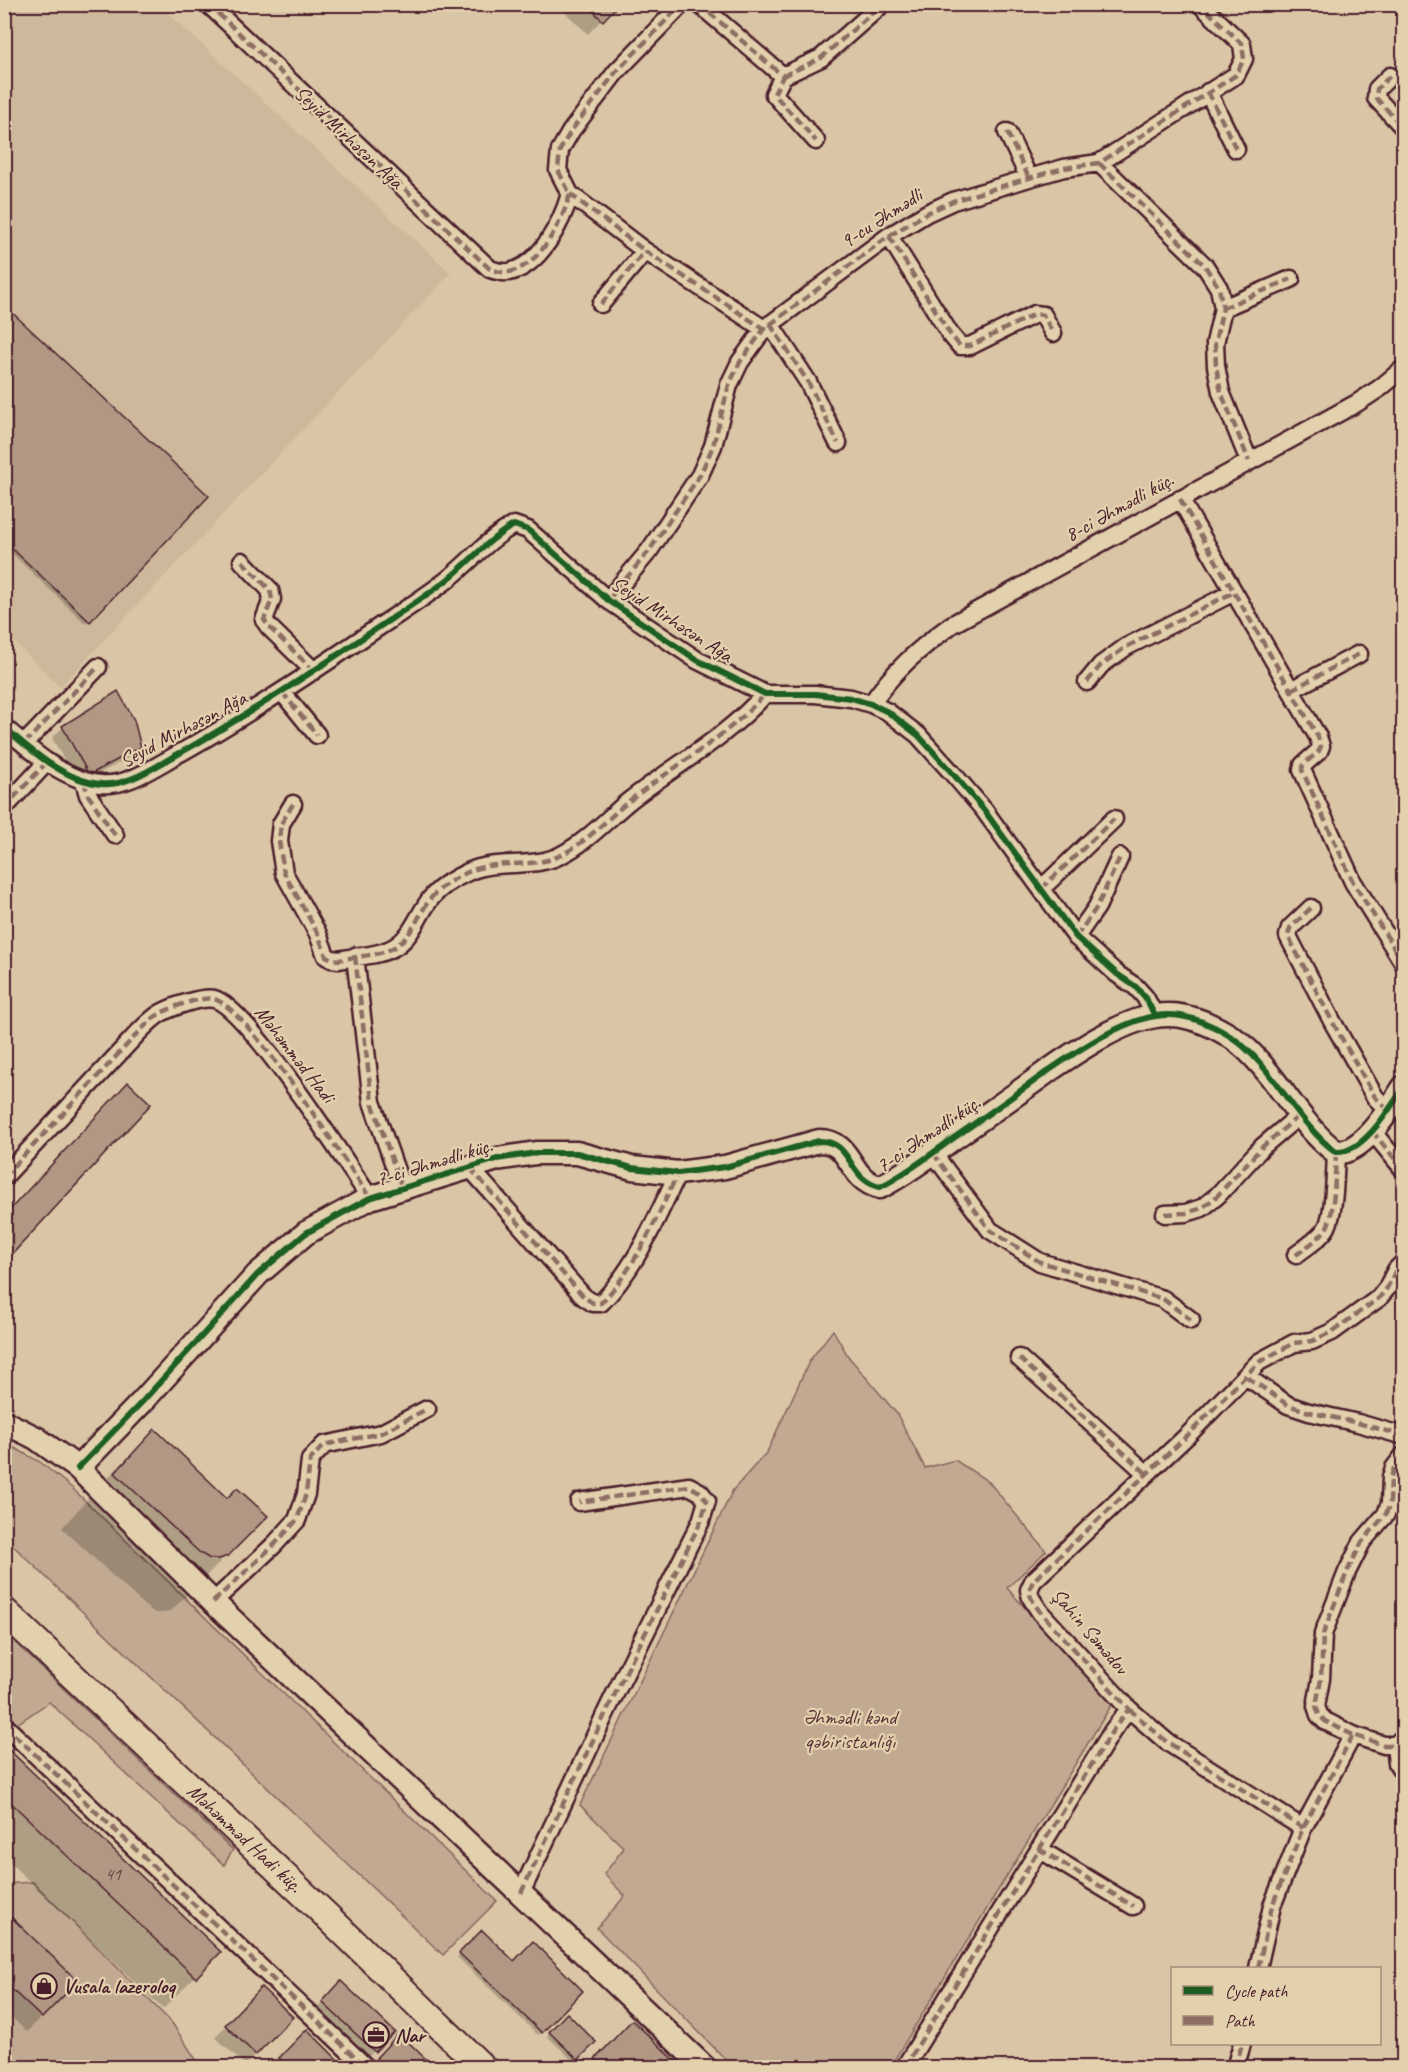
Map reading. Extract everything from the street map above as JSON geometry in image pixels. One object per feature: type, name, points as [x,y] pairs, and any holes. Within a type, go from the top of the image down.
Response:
[{"type":"main road","name":"Məhəmməd Hadi küç.","points":[[4,1611],[483,2067]]},
{"type":"street","name":"Seyid Mirhəsən Ağa","points":[[208,4],[490,269],[507,273],[526,264],[551,240],[565,213],[570,194]]},
{"type":"street","points":[[682,4],[616,72],[571,131],[560,150],[558,170],[570,194],[645,251],[767,326],[808,382],[838,443]]},
{"type":"street","points":[[699,4],[783,76]]},
{"type":"street","name":"9-cu Əhmədli","points":[[608,600],[649,551],[700,474],[712,446],[729,385],[740,362],[767,326],[888,236],[927,213],[954,201],[1029,178],[1064,168],[1100,163],[1236,75],[1244,59],[1242,44],[1200,4]]},
{"type":"street","points":[[816,141],[774,94],[783,76],[821,58],[879,7]]},
{"type":"street","points":[[1390,76],[1377,89],[1376,98],[1404,128]]},
{"type":"street","points":[[1208,93],[1236,149]]},
{"type":"street","points":[[1007,132],[1029,178]]},
{"type":"street","points":[[1100,163],[1205,266],[1219,288],[1223,308],[1215,343],[1216,366],[1221,392],[1249,461]]},
{"type":"street","points":[[888,236],[960,346],[970,346],[1035,314],[1043,315],[1053,333]]},
{"type":"street","points":[[601,304],[645,251]]},
{"type":"street","points":[[1223,308],[1291,279]]},
{"type":"street","name":"8-ci Əhmədli küç.","points":[[871,704],[884,684],[912,655],[951,625],[1357,403],[1404,368]]},
{"type":"street","points":[[1180,499],[1318,737],[1321,746],[1319,751],[1303,765],[1302,770],[1353,882],[1404,964]]},
{"type":"street","name":"Seyid Mirhəsən Ağa","points":[[4,727],[47,762],[84,780],[102,784],[138,776],[226,727],[314,671],[447,579],[500,533],[514,525],[528,530],[608,600],[697,660],[765,694],[815,694],[851,698],[888,712],[918,735],[984,810],[1076,937],[1117,974],[1136,987],[1145,997],[1155,1016]]},
{"type":"street","points":[[242,561],[270,590],[272,599],[264,620],[314,671]]},
{"type":"street","points":[[1087,682],[1101,665],[1126,647],[1234,592]]},
{"type":"street","points":[[1291,690],[1359,654]]},
{"type":"street","points":[[24,744],[98,667]]},
{"type":"street","points":[[282,692],[317,735]]},
{"type":"street","points":[[293,804],[281,824],[279,841],[284,873],[318,934],[326,956],[332,960],[339,960],[387,950],[397,946],[408,935],[431,899],[443,887],[467,872],[483,866],[531,864],[560,856],[586,838],[629,801],[700,752],[748,713],[765,694]]},
{"type":"street","points":[[4,808],[47,762]]},
{"type":"street","points":[[84,780],[88,795],[115,835]]},
{"type":"street","points":[[1041,889],[1114,819]]},
{"type":"street","points":[[1076,937],[1097,907],[1120,857]]},
{"type":"street","points":[[1311,908],[1290,928],[1288,936],[1375,1098],[1388,1110]]},
{"type":"street","points":[[355,956],[372,1102],[402,1188]]},
{"type":"street","name":"Məhəmməd Hadi","points":[[4,1177],[137,1034],[161,1013],[195,1000],[213,999],[231,1009],[249,1028],[320,1122],[370,1198]]},
{"type":"street","points":[[1155,1016],[1173,1014],[1194,1019],[1234,1039],[1258,1061],[1329,1147],[1336,1152],[1345,1153],[1356,1147],[1372,1131],[1404,1087]]},
{"type":"street","name":"7-ci Əhmədli küç.","points":[[78,1468],[142,1402],[258,1274],[306,1233],[370,1198],[497,1159],[536,1153],[577,1153],[632,1168],[678,1173],[724,1167],[819,1141],[831,1141],[838,1146],[862,1180],[880,1187],[933,1153],[1078,1050],[1122,1028],[1155,1016]]},
{"type":"street","points":[[1165,1214],[1186,1213],[1202,1208],[1217,1196],[1262,1147],[1301,1114]]},
{"type":"street","points":[[1372,1131],[1404,1170]]},
{"type":"street","points":[[1296,1255],[1328,1226],[1336,1152]]},
{"type":"street","points":[[933,1153],[990,1230],[1040,1262],[1163,1299],[1191,1320]]},
{"type":"street","points":[[470,1168],[584,1298],[593,1303],[601,1303],[607,1297],[634,1261],[678,1173]]},
{"type":"street","name":"Şahin Səmədov","points":[[1129,1710],[1040,1612],[1029,1590],[1033,1581],[1148,1474],[1247,1377],[1259,1362],[1294,1343],[1312,1341],[1332,1332],[1379,1298],[1396,1270],[1404,1262]]},
{"type":"street","points":[[1019,1358],[1148,1474]]},
{"type":"street","points":[[1247,1377],[1288,1405],[1404,1436]]},
{"type":"street","points":[[213,1602],[274,1545],[297,1520],[306,1494],[310,1460],[324,1445],[381,1433],[427,1410]]},
{"type":"street","points":[[4,1422],[36,1438],[78,1468],[213,1602],[705,2067]]},
{"type":"street","points":[[1404,1455],[1394,1468],[1391,1478],[1390,1503],[1386,1514],[1362,1542],[1347,1572],[1323,1634],[1321,1679],[1316,1706],[1325,1721],[1353,1735],[1384,1745],[1399,1741],[1397,1763],[1404,1774]]},
{"type":"street","points":[[521,1893],[605,1714],[702,1521],[707,1501],[700,1492],[689,1485],[579,1502]]},
{"type":"street","points":[[904,2067],[1113,1730],[1129,1710],[1167,1742],[1303,1828]]},
{"type":"street","points":[[4,1725],[367,2067]]},
{"type":"street","points":[[1258,1967],[1272,1906],[1303,1828],[1353,1735]]},
{"type":"street","points":[[1039,1849],[1133,1906]]},
{"type":"street","points":[[1234,2067],[1241,2045]]},
{"type":"shaded area","points":[[4,5],[159,5],[451,273],[60,687],[5,633]]},
{"type":"green space","name":"Əhmədli kənd qəbiristanlığı","points":[[833,1330],[848,1356],[897,1414],[925,1468],[955,1460],[989,1482],[1046,1551],[1007,1588],[1112,1704],[890,2067],[733,2067],[597,1928],[625,1896],[604,1874],[624,1848],[580,1805],[733,1490],[767,1452],[810,1360]]},
{"type":"green space","points":[[4,1442],[40,1462],[72,1488],[497,1901],[443,1955],[5,1538]]},
{"type":"green space","points":[[5,1633],[233,1850],[224,1865],[49,1702],[17,1724],[5,1712]]},
{"type":"green space","points":[[33,1882],[172,2023],[199,2064],[198,2067],[5,2067],[4,1884]]},
{"type":"building","points":[[586,4],[619,4],[603,21]]},
{"type":"building","points":[[4,305],[209,496],[90,622],[4,541]]},
{"type":"building","points":[[118,691],[134,720],[141,747],[89,775],[62,726]]},
{"type":"building","points":[[128,1082],[151,1104],[4,1263],[4,1216]]},
{"type":"building","points":[[155,1429],[227,1498],[237,1488],[268,1516],[228,1556],[210,1559],[200,1553],[115,1473]]},
{"type":"building","points":[[4,1745],[221,1952],[196,1978],[4,1796]]},
{"type":"building","points":[[11,1917],[78,1981],[42,2018],[4,1982],[4,1924]]},
{"type":"building","points":[[482,1930],[514,1961],[533,1941],[583,1991],[542,2033],[459,1953]]},
{"type":"building","points":[[341,1981],[395,2032],[375,2052],[322,2002]]},
{"type":"building","points":[[261,1987],[293,2017],[256,2055],[225,2025]]},
{"type":"building","points":[[567,2013],[596,2042],[578,2060],[549,2032]]},
{"type":"building","points":[[632,2020],[683,2068],[604,2068],[595,2059]]},
{"type":"building","points":[[307,2029],[346,2068],[288,2068],[279,2058]]},
{"type":"building","points":[[399,2033],[435,2068],[386,2068],[376,2058]]},
{"type":"marked path","points":[[208,4],[490,269],[500,272],[520,268],[540,252],[548,241],[570,194],[558,170],[560,150],[571,131],[616,72],[682,4]]},
{"type":"marked path","points":[[699,4],[783,76],[774,94],[816,141]]},
{"type":"marked path","points":[[608,600],[649,551],[700,475],[713,446],[729,385],[740,362],[764,329],[889,236],[927,213],[953,201],[1029,178],[1064,168],[1099,163],[1236,75],[1244,59],[1242,44],[1200,4]]},
{"type":"marked path","points":[[783,76],[821,58],[879,7]]},
{"type":"marked path","points":[[1390,76],[1377,89],[1376,98],[1404,128]]},
{"type":"marked path","points":[[1208,92],[1236,149]]},
{"type":"marked path","points":[[1007,132],[1029,178]]},
{"type":"marked path","points":[[1099,163],[1205,266],[1219,288],[1223,308],[1215,343],[1216,366],[1221,392],[1249,461]]},
{"type":"marked path","points":[[570,194],[645,251],[764,329]]},
{"type":"marked path","points":[[889,236],[950,334],[960,346],[970,346],[1035,314],[1043,315],[1053,333]]},
{"type":"marked path","points":[[601,304],[645,251]]},
{"type":"marked path","points":[[1223,308],[1291,279]]},
{"type":"marked path","points":[[770,324],[808,382],[838,443]]},
{"type":"marked path","points":[[1180,499],[1318,737],[1321,746],[1319,751],[1303,765],[1302,770],[1353,882],[1404,964]]},
{"type":"marked path","points":[[242,561],[270,590],[272,599],[264,620],[314,671]]},
{"type":"marked path","points":[[1087,682],[1101,665],[1126,647],[1234,592]]},
{"type":"marked path","points":[[1291,690],[1359,654]]},
{"type":"marked path","points":[[24,744],[98,667]]},
{"type":"marked path","points":[[282,692],[317,735]]},
{"type":"marked path","points":[[293,804],[281,824],[279,841],[284,873],[318,934],[326,956],[339,960],[376,954],[402,941],[431,898],[458,877],[479,868],[538,862],[570,850],[646,788],[717,738],[765,694]]},
{"type":"marked path","points":[[4,808],[47,762]]},
{"type":"marked path","points":[[84,781],[88,795],[115,835]]},
{"type":"marked path","points":[[1041,889],[1114,819]]},
{"type":"marked path","points":[[1076,937],[1097,907],[1120,857]]},
{"type":"marked path","points":[[1311,908],[1290,928],[1288,936],[1375,1097],[1388,1110]]},
{"type":"marked path","points":[[355,956],[372,1102],[402,1188]]},
{"type":"marked path","points":[[4,1177],[151,1020],[179,1005],[209,998],[229,1008],[272,1057],[370,1198]]},
{"type":"marked path","points":[[1165,1214],[1186,1213],[1202,1208],[1217,1196],[1262,1147],[1301,1114]]},
{"type":"marked path","points":[[1372,1131],[1404,1170]]},
{"type":"marked path","points":[[1296,1255],[1317,1239],[1330,1220],[1336,1152]]},
{"type":"marked path","points":[[933,1153],[990,1230],[1040,1262],[1163,1299],[1191,1320]]},
{"type":"marked path","points":[[470,1168],[584,1297],[593,1303],[601,1303],[625,1274],[645,1241],[678,1173]]},
{"type":"marked path","points":[[904,2068],[1113,1730],[1129,1709],[1040,1612],[1029,1590],[1033,1581],[1188,1435],[1259,1362],[1294,1343],[1312,1341],[1332,1332],[1379,1298],[1396,1270],[1404,1262]]},
{"type":"marked path","points":[[1019,1358],[1147,1474]]},
{"type":"marked path","points":[[1247,1377],[1288,1405],[1404,1436]]},
{"type":"marked path","points":[[213,1602],[274,1545],[297,1520],[306,1494],[310,1460],[324,1445],[381,1433],[427,1409]]},
{"type":"marked path","points":[[1353,1735],[1325,1721],[1319,1715],[1316,1706],[1321,1679],[1323,1634],[1347,1572],[1362,1542],[1386,1514],[1390,1503],[1391,1477],[1394,1468],[1404,1455]]},
{"type":"marked path","points":[[521,1893],[610,1704],[701,1521],[707,1501],[700,1492],[689,1486],[579,1502]]},
{"type":"marked path","points":[[1129,1709],[1167,1742],[1303,1828]]},
{"type":"marked path","points":[[4,1725],[367,2068]]},
{"type":"marked path","points":[[1258,1967],[1272,1906],[1303,1828],[1353,1735],[1384,1745],[1395,1745],[1404,1737]]},
{"type":"marked path","points":[[1395,1745],[1397,1763],[1404,1774]]},
{"type":"marked path","points":[[1039,1849],[1133,1906]]},
{"type":"marked path","points":[[1235,2068],[1242,2045]]},
{"type":"cycle path","points":[[4,727],[49,763],[74,777],[101,784],[132,779],[227,726],[317,669],[437,588],[496,537],[514,525],[528,530],[608,600],[697,660],[765,694],[815,694],[851,698],[888,712],[918,735],[954,775],[984,810],[1076,937],[1117,974],[1136,987],[1145,997],[1155,1016]]},
{"type":"cycle path","points":[[78,1468],[142,1402],[258,1274],[306,1233],[370,1198],[497,1159],[536,1153],[577,1153],[632,1168],[678,1173],[725,1167],[819,1141],[839,1147],[861,1176],[869,1183],[880,1187],[915,1166],[1086,1046],[1128,1024],[1166,1015],[1187,1017],[1216,1028],[1248,1050],[1309,1126],[1336,1152],[1346,1151],[1366,1138],[1404,1087]]},
{"type":"place","name":"Vusala lazeroloq","points":[[44,1986]]},
{"type":"place","name":"Nar","points":[[376,2035]]}]
